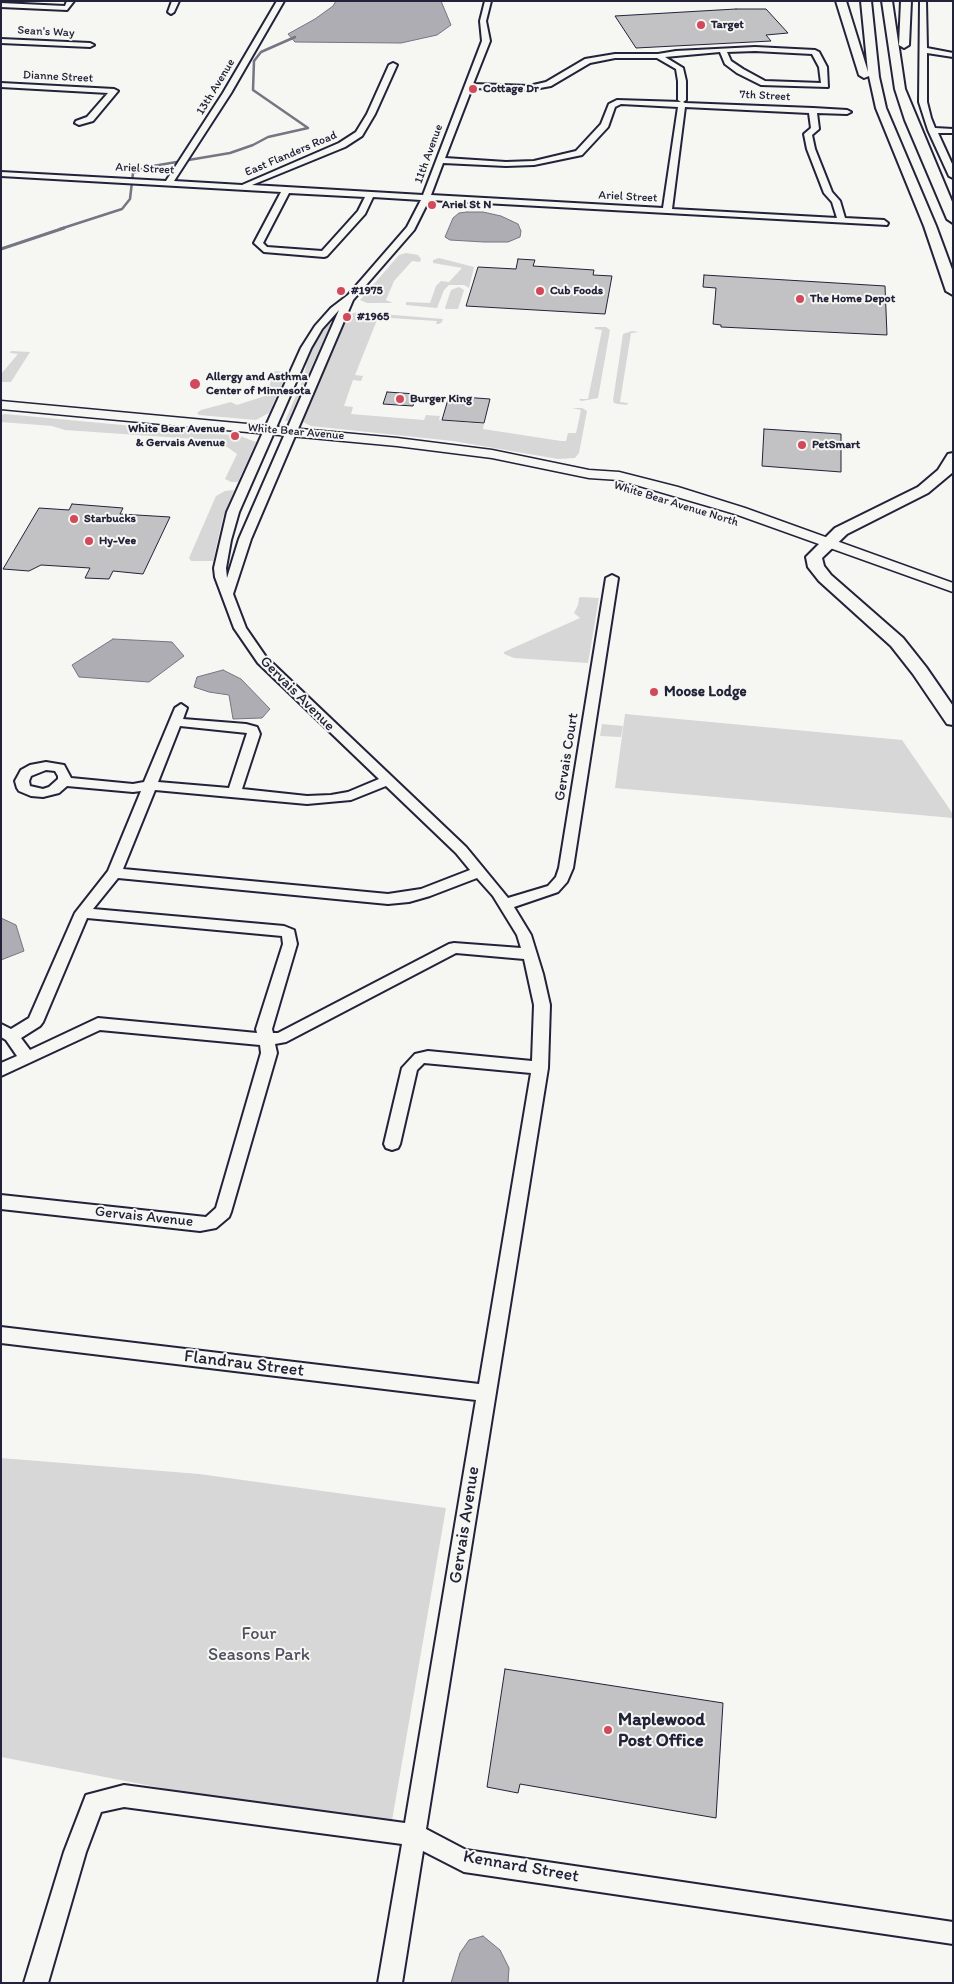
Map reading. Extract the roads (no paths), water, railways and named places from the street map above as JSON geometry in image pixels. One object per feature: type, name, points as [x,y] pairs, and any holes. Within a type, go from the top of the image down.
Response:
[{"type":"highway","points":[[841,1],[869,92],[888,125]]},
{"type":"highway","points":[[866,1],[874,76],[888,125],[930,226],[953,291]]},
{"type":"highway","points":[[888,1],[896,69],[902,96],[953,219]]},
{"type":"highway","points":[[906,1],[903,28],[904,60],[912,98],[914,126]]},
{"type":"highway","points":[[953,457],[944,473],[923,490],[841,531],[814,557],[816,567],[829,582],[898,642],[953,720]]},
{"type":"main road","name":"White Bear Avenue","points":[[1,405],[461,450],[589,474]]},
{"type":"main road","name":"White Bear Avenue North","points":[[589,474],[613,486],[823,547],[953,588]]},
{"type":"main road","name":"White Bear Avenue North","points":[[823,547],[953,602]]},
{"type":"street","points":[[1,5],[67,8],[72,1]]},
{"type":"street","points":[[172,12],[176,1]]},
{"type":"street","name":"13th Avenue","points":[[170,183],[227,93],[281,1]]},
{"type":"street","name":"11th Avenue","points":[[270,430],[306,348],[318,328],[334,310],[351,296],[411,228],[427,198],[486,41],[483,21],[488,1]]},
{"type":"street","points":[[923,1],[923,102],[932,130],[953,176]]},
{"type":"street","name":"Sean's Way","points":[[1,41],[90,45]]},
{"type":"street","points":[[468,86],[529,88],[548,84],[588,61],[616,56],[658,56],[676,53],[722,50],[754,49],[815,52],[823,67],[826,85],[764,83],[740,71],[728,62],[722,50]]},
{"type":"street","points":[[923,50],[953,55]]},
{"type":"street","points":[[658,56],[679,68],[682,81],[682,102],[667,211]]},
{"type":"street","name":"East Flanders Road","points":[[243,187],[342,145],[358,134],[371,114],[393,65]]},
{"type":"street","name":"Dianne Street","points":[[1,85],[114,91],[90,119],[79,123]]},
{"type":"street","name":"7th Street","points":[[440,160],[506,164],[534,163],[579,153],[605,125],[612,106],[620,102],[682,102],[847,112]]},
{"type":"street","points":[[813,110],[815,128],[808,134],[811,149],[828,193],[836,201],[842,222]]},
{"type":"street","points":[[932,130],[953,131]]},
{"type":"street","name":"Ariel Street","points":[[1,174],[884,223]]},
{"type":"street","points":[[287,189],[258,243],[264,249],[324,254],[362,212],[370,194]]},
{"type":"street","name":"11th Avenue","points":[[291,432],[335,328],[346,310],[351,296]]},
{"type":"street","name":"Gervais Avenue","points":[[270,430],[233,512],[220,568],[221,577],[240,628],[262,660],[480,871],[506,904],[524,935],[536,974],[542,1005],[540,1068],[390,1983]]},
{"type":"street","points":[[228,592],[245,539],[291,432]]},
{"type":"street","name":"Gervais Court","points":[[506,904],[553,889],[562,879],[566,868],[612,578]]},
{"type":"street","points":[[27,1057],[6,1033],[35,1022],[82,913],[114,873],[181,708]]},
{"type":"street","points":[[175,722],[252,730],[254,734],[234,793]]},
{"type":"street","points":[[64,781],[133,788],[150,785],[308,800],[351,796],[387,780]]},
{"type":"street","points":[[114,873],[388,899],[425,893],[480,871]]},
{"type":"street","name":"Gervais Avenue","points":[[1,1202],[200,1224],[210,1223],[223,1212],[270,1053],[264,1029],[290,944],[289,934],[284,931],[82,913]]},
{"type":"street","points":[[1,1070],[86,1029],[108,1024],[266,1040],[281,1038],[454,948],[530,954]]},
{"type":"street","points":[[392,1144],[410,1068],[420,1058],[428,1057],[540,1068]]},
{"type":"street","name":"Flandrau Street","points":[[1,1335],[487,1393]]},
{"type":"street","name":"Kennard Street","points":[[36,1983],[75,1852],[94,1803],[124,1796],[414,1835],[464,1861],[953,1933]]},
{"type":"waterway","points":[[60,229],[122,209],[130,199],[133,173],[147,167],[230,153],[253,145],[268,137],[308,128],[253,90],[254,61],[261,52],[295,37]]},
{"type":"waterway","points":[[1,249],[64,228]]},
{"type":"place","name":"Target","points":[[701,25]]},
{"type":"place","name":"Cottage Dr","points":[[473,89]]},
{"type":"place","name":"Ariel St N","points":[[432,205]]},
{"type":"place","name":"#1975","points":[[341,291]]},
{"type":"place","name":"Cub Foods","points":[[540,291]]},
{"type":"place","name":"The Home Depot","points":[[800,299]]},
{"type":"place","name":"#1965","points":[[347,317]]},
{"type":"place","name":"Allergy and Asthma Center of Minnesota","points":[[195,384]]},
{"type":"place","name":"Burger King","points":[[400,399]]},
{"type":"place","name":"White Bear Avenue & Gervais Avenue","points":[[235,436]]},
{"type":"place","name":"PetSmart","points":[[802,445]]},
{"type":"place","name":"Starbucks","points":[[74,519]]},
{"type":"place","name":"Hy-Vee","points":[[89,541]]},
{"type":"place","name":"Moose Lodge","points":[[654,692]]},
{"type":"place","name":"Maplewood Post Office","points":[[608,1730]]},
{"type":"park label","name":"Four Seasons Park","points":[[259,1644]]}]
